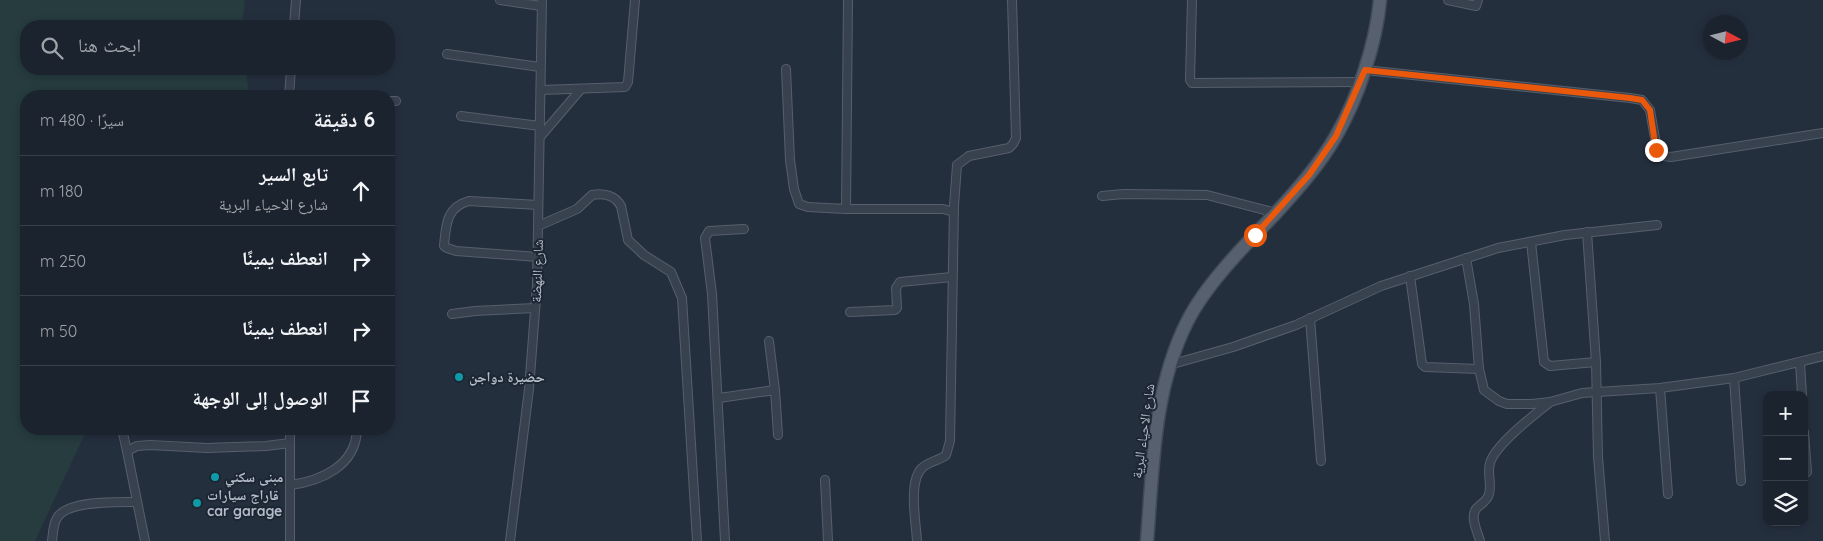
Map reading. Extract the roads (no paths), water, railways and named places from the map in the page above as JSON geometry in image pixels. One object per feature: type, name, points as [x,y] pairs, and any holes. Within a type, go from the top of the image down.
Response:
[{"type":"main road","name":"شارع الاحياء البرية","points":[[1147,541],[1158,418],[1169,365],[1187,322],[1234,258],[1309,175],[1336,136],[1365,70],[1378,19],[1380,0]]},
{"type":"street","points":[[294,20],[296,0]]},
{"type":"street","points":[[500,0],[541,3]]},
{"type":"street","points":[[541,90],[625,86],[628,82],[635,0]]},
{"type":"street","points":[[846,209],[848,0]]},
{"type":"street","points":[[917,541],[914,492],[917,475],[926,464],[946,454],[950,441],[952,277],[957,165],[969,156],[1009,148],[1016,138],[1012,0]]},
{"type":"street","points":[[1192,0],[1190,80],[1192,83],[1359,82]]},
{"type":"street","points":[[1448,0],[1476,6],[1478,0]]},
{"type":"street","name":"شارع النهضة","points":[[510,541],[529,389],[538,257],[541,3]]},
{"type":"street","points":[[447,54],[540,67]]},
{"type":"street","points":[[786,69],[790,160],[796,200],[800,204],[804,207],[936,209],[954,212]]},
{"type":"street","points":[[1365,70],[1642,100],[1650,110],[1656,150],[1662,156],[1671,157],[1823,133]]},
{"type":"street","points":[[289,90],[291,75]]},
{"type":"street","points":[[540,137],[581,89]]},
{"type":"street","points":[[461,116],[540,126]]},
{"type":"street","points":[[1102,196],[1124,194],[1207,195],[1276,212]]},
{"type":"street","points":[[538,226],[577,209],[592,195],[609,195],[618,200],[621,206],[628,240],[644,255],[671,272],[682,298],[697,541]]},
{"type":"street","points":[[538,205],[469,201],[462,203],[454,209],[449,218],[444,246],[456,251],[538,257]]},
{"type":"street","points":[[1169,365],[1233,347],[1310,318],[1381,286],[1498,248],[1587,232],[1657,225]]},
{"type":"street","points":[[725,541],[719,398],[712,294],[704,238],[709,231],[744,229]]},
{"type":"street","points":[[1587,232],[1596,362],[1595,392],[1598,458],[1605,541]]},
{"type":"street","points":[[1531,242],[1544,362],[1550,366],[1596,362]]},
{"type":"street","points":[[1466,258],[1474,304],[1479,369],[1484,390],[1499,401],[1516,404],[1550,402],[1582,392],[1660,388],[1734,378],[1823,356]]},
{"type":"street","points":[[1410,276],[1422,364],[1425,367],[1479,369]]},
{"type":"street","points":[[850,312],[895,310],[897,308],[896,288],[900,282],[952,277]]},
{"type":"street","points":[[452,314],[475,310],[535,308]]},
{"type":"street","points":[[1310,318],[1321,460]]},
{"type":"street","points":[[769,341],[778,435]]},
{"type":"street","points":[[1800,363],[1802,391]]},
{"type":"street","points":[[1734,378],[1741,482]]},
{"type":"street","points":[[1660,388],[1668,494]]},
{"type":"street","points":[[719,398],[775,390]]},
{"type":"street","points":[[1480,541],[1473,517],[1476,508],[1484,502],[1489,493],[1489,464],[1507,440],[1550,402]]},
{"type":"street","points":[[123,435],[145,541]]},
{"type":"street","points":[[290,435],[290,541]]},
{"type":"street","points":[[290,485],[303,484],[337,469],[342,465],[353,447],[356,435]]},
{"type":"street","points":[[127,451],[137,446],[150,445],[208,448],[290,443]]},
{"type":"street","points":[[825,480],[828,541]]},
{"type":"street","points":[[52,541],[56,518],[63,511],[87,504],[137,502]]},
{"type":"place","name":"حضيرة دواجن","points":[[459,377]]},
{"type":"place","name":"مبنى سكني","points":[[215,477]]},
{"type":"place","name":"قاراج سيارات car garage","points":[[197,503]]}]
